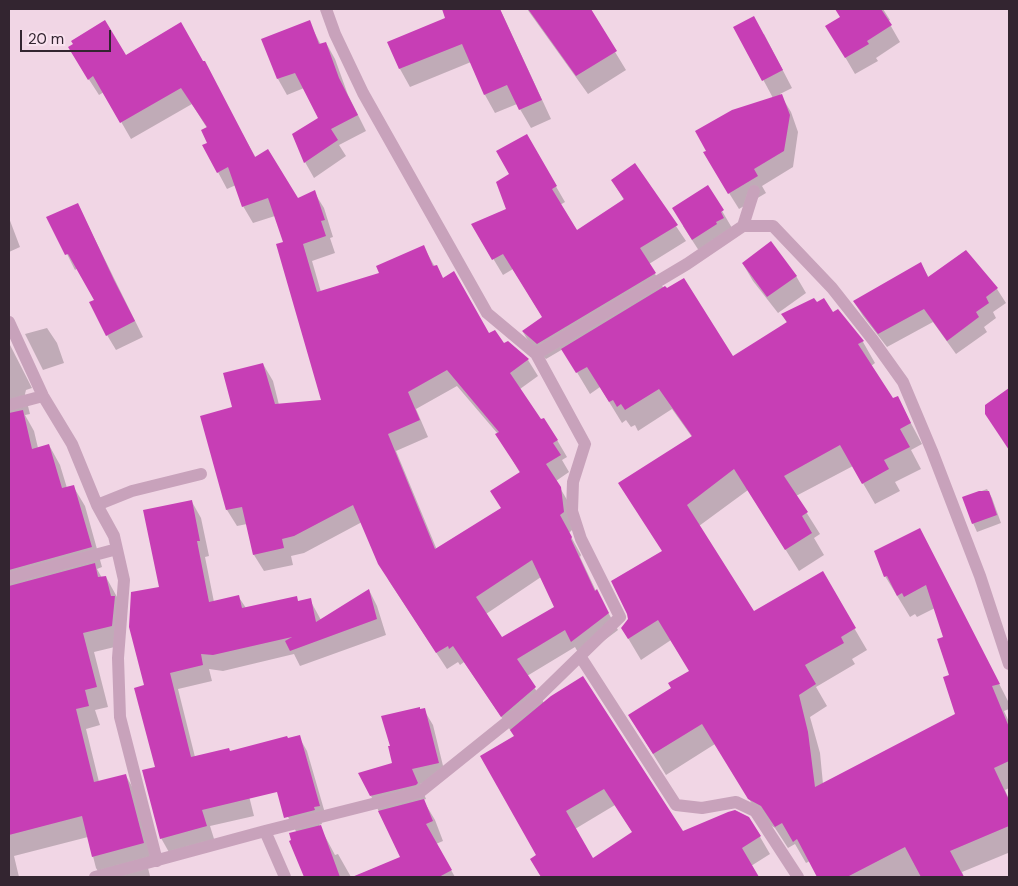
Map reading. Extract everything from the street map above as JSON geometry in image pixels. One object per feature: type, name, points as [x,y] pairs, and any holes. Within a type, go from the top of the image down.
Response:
[{"type":"street","points":[[95,877],[420,792],[537,698],[620,617],[581,539],[572,511],[573,482],[586,444],[536,354],[487,313],[364,93],[335,34],[326,9]]},
{"type":"street","points":[[743,226],[754,191]]},
{"type":"street","points":[[536,354],[687,264],[743,226],[773,226],[832,288],[903,382],[980,576],[1009,664]]},
{"type":"street","points":[[9,322],[43,396],[72,444],[98,505],[114,536],[124,580],[118,658],[120,717],[157,861]]},
{"type":"street","points":[[9,405],[43,396]]},
{"type":"street","points":[[98,505],[132,491],[201,474]]},
{"type":"street","points":[[9,578],[117,549]]},
{"type":"street","points":[[580,656],[676,805],[702,808],[736,802],[755,811],[798,877]]},
{"type":"street","points":[[265,831],[285,877]]},
{"type":"building","points":[[442,9],[500,9],[542,100],[519,110],[507,85],[484,95],[462,44],[399,69],[387,42],[445,18]]},
{"type":"building","points":[[528,9],[591,9],[617,51],[576,76]]},
{"type":"building","points":[[835,9],[881,9],[892,25],[867,41],[869,44],[845,58],[825,26],[840,17]]},
{"type":"building","points":[[754,16],[783,70],[762,81],[733,27]]},
{"type":"building","points":[[105,20],[126,55],[181,22],[203,61],[205,61],[255,157],[268,149],[298,198],[315,190],[325,220],[321,221],[326,236],[303,244],[317,292],[379,273],[376,266],[424,245],[433,266],[437,265],[443,278],[454,271],[489,333],[495,330],[504,343],[508,341],[529,359],[510,373],[541,419],[544,418],[558,440],[553,443],[561,455],[546,464],[561,487],[564,512],[560,515],[572,537],[571,539],[595,591],[597,589],[609,613],[571,642],[565,630],[517,659],[536,687],[501,717],[453,646],[449,649],[448,646],[436,653],[378,564],[353,505],[294,536],[282,539],[284,548],[253,555],[242,507],[226,510],[200,416],[232,407],[223,373],[263,363],[275,404],[321,400],[276,244],[283,242],[268,198],[242,207],[228,167],[217,173],[202,145],[207,143],[201,130],[207,127],[181,88],[120,123],[93,76],[88,80],[68,47],[73,44],[71,41]],"holes":[[[447,370],[499,432],[495,434],[520,472],[490,491],[501,508],[435,549],[388,434],[420,420],[408,392]],[[532,560],[554,607],[502,637],[476,597]]]},
{"type":"building","points":[[310,20],[319,44],[326,42],[339,78],[358,115],[331,129],[338,140],[304,163],[292,134],[318,118],[295,73],[277,79],[261,39]]},
{"type":"building","points":[[782,94],[790,115],[784,151],[754,169],[758,176],[728,194],[703,152],[706,151],[695,131],[732,110]]},
{"type":"building","points":[[527,134],[557,186],[552,189],[577,230],[624,199],[611,180],[635,163],[678,225],[640,248],[656,273],[537,344],[522,331],[542,317],[503,254],[492,260],[471,224],[506,209],[496,182],[509,174],[496,151]]},
{"type":"building","points":[[708,185],[724,210],[721,212],[724,218],[692,240],[672,208]]},
{"type":"building","points":[[78,203],[135,321],[106,336],[89,302],[94,300],[68,254],[65,255],[46,217]]},
{"type":"building","points":[[771,241],[797,276],[767,297],[742,263]]},
{"type":"building","points":[[966,250],[998,288],[986,297],[989,303],[976,312],[979,317],[947,341],[924,309],[878,334],[853,301],[921,262],[928,277]]},
{"type":"building","points":[[684,278],[733,356],[787,322],[781,314],[814,298],[817,302],[824,298],[833,312],[838,309],[864,341],[858,344],[893,398],[898,396],[911,423],[900,429],[910,447],[884,460],[889,469],[862,484],[840,445],[784,476],[808,512],[802,516],[812,533],[785,550],[734,469],[687,505],[754,611],[823,571],[856,628],[841,637],[844,643],[805,665],[816,684],[799,695],[808,732],[815,787],[955,714],[943,677],[949,675],[937,639],[943,637],[926,585],[904,597],[902,593],[897,596],[887,576],[884,577],[874,551],[920,528],[1000,684],[992,686],[1009,727],[1009,761],[994,768],[1009,800],[1009,826],[950,851],[964,877],[921,877],[905,847],[847,877],[817,877],[797,839],[793,842],[782,823],[775,827],[761,806],[748,799],[702,724],[653,754],[628,715],[671,688],[668,683],[689,671],[658,620],[628,639],[621,628],[628,619],[627,614],[611,581],[662,551],[618,483],[692,436],[659,389],[625,410],[621,404],[617,407],[613,400],[609,402],[587,367],[576,373],[561,349],[665,286],[667,288]]},
{"type":"building","points":[[1009,388],[1009,450],[985,414],[985,405]]},
{"type":"building","points":[[23,410],[32,449],[49,444],[62,488],[74,485],[92,547],[9,570],[9,413]]},
{"type":"building","points":[[979,491],[989,491],[997,515],[972,524],[962,497]]},
{"type":"building","points":[[192,500],[200,541],[197,541],[209,602],[239,595],[242,608],[297,596],[298,601],[311,598],[316,622],[369,589],[377,619],[290,651],[285,641],[292,637],[213,655],[201,654],[203,665],[170,673],[191,757],[229,748],[230,751],[287,736],[288,738],[300,735],[320,806],[314,807],[315,810],[284,818],[277,792],[202,810],[207,826],[160,839],[142,770],[155,767],[134,688],[144,685],[129,627],[131,592],[159,587],[143,510]]},
{"type":"building","points":[[95,563],[98,577],[106,576],[111,596],[115,596],[112,626],[83,633],[97,687],[85,690],[89,706],[76,709],[94,782],[126,774],[144,843],[92,857],[82,816],[9,835],[9,586]]},
{"type":"building","points":[[583,676],[683,831],[735,810],[749,817],[761,836],[742,848],[759,877],[541,877],[530,859],[536,855],[480,756],[514,736],[510,730],[551,696]],"holes":[[[604,789],[632,832],[593,858],[566,811]]]},
{"type":"building","points":[[420,707],[420,709],[425,708],[439,763],[412,769],[418,783],[416,785],[370,796],[358,773],[392,763],[388,746],[390,746],[381,716]]},
{"type":"building","points":[[424,799],[433,821],[426,824],[452,870],[439,877],[352,877],[400,857],[378,811]]},
{"type":"building","points":[[321,825],[340,877],[304,877],[289,841],[291,840],[289,833]]}]
